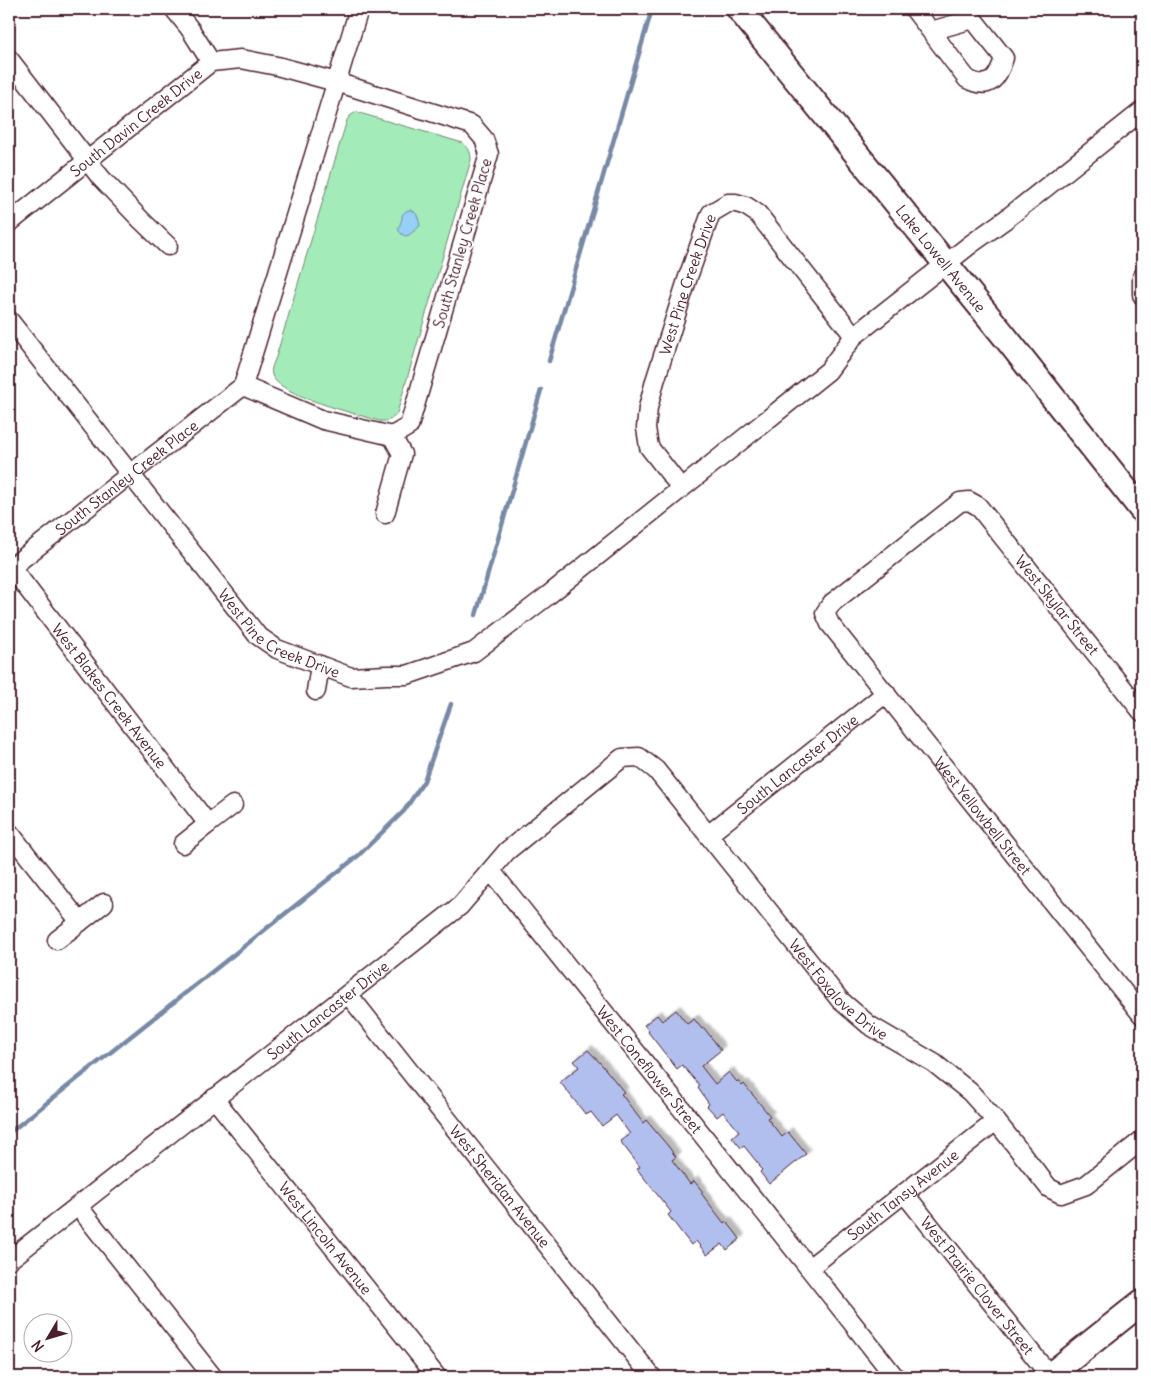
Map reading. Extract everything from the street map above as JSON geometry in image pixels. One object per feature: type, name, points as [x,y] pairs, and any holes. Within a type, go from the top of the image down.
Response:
[{"type":"main road","name":"Lake Lowell Avenue","points":[[740,9],[1142,510]]},
{"type":"main road","points":[[1049,1377],[1142,1302]]},
{"type":"street","points":[[174,9],[190,29],[211,62]]},
{"type":"street","points":[[359,9],[243,386],[323,420],[392,436],[402,454],[385,514]]},
{"type":"street","points":[[914,9],[931,31]]},
{"type":"street","points":[[9,59],[101,178],[168,246]]},
{"type":"street","name":"South Davin Creek Drive","points":[[9,223],[211,62],[241,59],[277,66],[336,82]]},
{"type":"street","name":"South Stanley Creek Place","points":[[336,82],[472,125],[484,138],[489,154],[409,426],[392,436]]},
{"type":"street","name":"West Pine Creek Drive","points":[[9,320],[257,635],[277,649],[351,677],[407,675],[474,652],[546,597],[828,371],[854,336],[1142,111]]},
{"type":"street","name":"West Pine Creek Drive","points":[[681,488],[649,447],[646,428],[648,408],[655,381],[711,214],[728,203],[736,203],[746,206],[758,214],[854,336]]},
{"type":"street","points":[[1142,277],[1142,295]]},
{"type":"street","name":"South Stanley Creek Place","points":[[10,568],[243,386]]},
{"type":"street","name":"West Yellowbell Street","points":[[969,501],[960,502],[832,603],[825,613],[830,624],[1142,1015]]},
{"type":"street","name":"West Skylar Street","points":[[969,501],[978,506],[1142,712]]},
{"type":"street","name":"West Blakes Creek Avenue","points":[[10,568],[208,824]]},
{"type":"street","points":[[316,690],[320,665]]},
{"type":"street","name":"South Lancaster Drive","points":[[708,835],[886,694]]},
{"type":"street","name":"South Lancaster Drive","points":[[9,1260],[460,906],[507,851],[622,758],[639,757]]},
{"type":"street","name":"West Foxglove Drive","points":[[639,757],[656,770],[840,1000],[869,1025],[934,1063],[970,1092],[996,1121],[1049,1188],[1061,1194],[1086,1185],[1142,1140]]},
{"type":"street","points":[[183,844],[233,804]]},
{"type":"street","points":[[9,832],[80,922]]},
{"type":"street","name":"West Coneflower Street","points":[[491,871],[894,1377]]},
{"type":"street","points":[[57,940],[104,903]]},
{"type":"street","name":"West Sheridan Avenue","points":[[348,994],[652,1377]]},
{"type":"street","name":"West Lincoln Avenue","points":[[214,1098],[437,1377]]},
{"type":"street","name":"South Tansy Avenue","points":[[809,1268],[996,1121]]},
{"type":"street","name":"West Prairie Clover Street","points":[[904,1193],[1049,1377]]},
{"type":"street","points":[[78,1206],[214,1377]]},
{"type":"green space","points":[[356,112],[463,143],[469,150],[471,157],[397,413],[385,421],[338,409],[303,397],[288,390],[277,382],[272,375],[272,366],[347,120]]},
{"type":"water","points":[[410,210],[416,214],[420,226],[405,236],[399,231],[399,227],[402,215]]},
{"type":"building","points":[[676,1010],[687,1024],[694,1019],[702,1029],[704,1028],[721,1050],[701,1066],[715,1084],[729,1072],[742,1086],[744,1084],[770,1116],[767,1118],[782,1137],[788,1132],[806,1154],[769,1184],[760,1172],[762,1170],[760,1166],[744,1146],[741,1148],[732,1137],[739,1131],[723,1112],[717,1117],[707,1106],[709,1104],[698,1088],[700,1086],[682,1065],[677,1069],[644,1025],[657,1015],[662,1021]]},
{"type":"building","points":[[588,1050],[624,1092],[621,1094],[643,1123],[646,1120],[668,1146],[676,1157],[672,1160],[690,1184],[694,1181],[724,1223],[726,1221],[740,1239],[727,1250],[722,1244],[707,1255],[696,1241],[691,1245],[668,1215],[671,1212],[637,1169],[640,1167],[620,1141],[630,1134],[616,1115],[602,1126],[591,1112],[586,1115],[560,1082],[579,1067],[574,1061]]},
{"type":"waterway","points":[[549,361],[652,9]]},
{"type":"waterway","points":[[476,615],[541,390]]},
{"type":"waterway","points":[[9,1133],[359,855],[404,811],[424,781],[451,704]]}]
